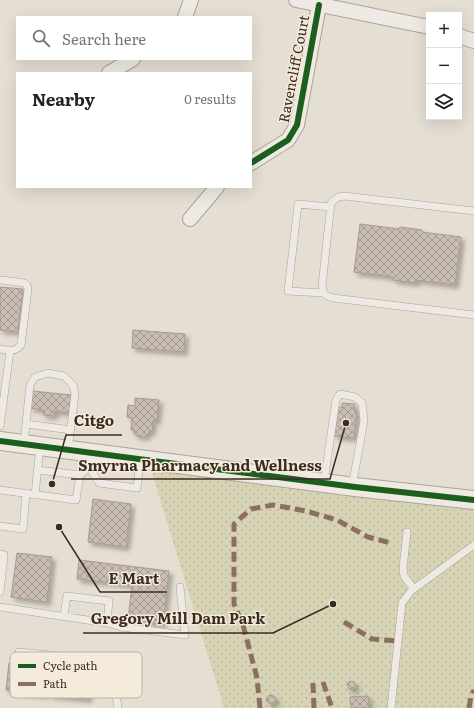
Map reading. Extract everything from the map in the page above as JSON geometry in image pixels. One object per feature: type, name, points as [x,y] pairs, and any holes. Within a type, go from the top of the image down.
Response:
[{"type":"street","points":[[185,16],[191,0]]},
{"type":"street","points":[[296,0],[426,27]]},
{"type":"street","name":"Ravencliff Court","points":[[252,162],[288,140],[297,125],[319,5]]},
{"type":"street","points":[[462,37],[474,41]]},
{"type":"street","points":[[111,72],[131,60]]},
{"type":"street","points":[[190,218],[216,188]]},
{"type":"street","points":[[0,441],[68,450],[89,460],[140,459],[324,484],[474,500]]},
{"type":"lane","points":[[474,211],[344,196],[338,197],[331,203],[322,286],[323,293],[327,297],[474,316]]},
{"type":"lane","points":[[323,293],[288,291],[298,204],[331,206]]},
{"type":"lane","points":[[0,349],[17,350],[21,345],[28,289],[27,285],[24,283],[2,280]]},
{"type":"lane","points":[[0,426],[2,399],[10,350]]},
{"type":"lane","points":[[35,495],[38,470],[26,424],[30,385],[36,377],[48,373],[64,376],[73,385],[75,394],[68,450]]},
{"type":"lane","points":[[324,484],[336,400],[340,394],[355,397],[362,403],[364,421],[352,487]]},
{"type":"lane","points":[[26,424],[71,430]]},
{"type":"lane","points":[[89,460],[99,483],[137,488],[140,459]]},
{"type":"lane","points":[[0,490],[76,500],[80,475],[89,460]]},
{"type":"lane","points":[[38,470],[80,475]]},
{"type":"lane","points":[[0,526],[23,529],[26,494]]},
{"type":"lane","points":[[407,532],[403,568],[404,576],[414,589]]},
{"type":"lane","points":[[391,708],[402,602],[414,589],[474,545]]},
{"type":"lane","points":[[0,554],[4,555],[0,592]]},
{"type":"lane","points":[[0,607],[107,623],[121,627],[185,635],[180,587]]},
{"type":"lane","points":[[64,616],[67,596],[109,601],[107,623]]},
{"type":"lane","points":[[117,698],[118,708]]},
{"type":"shaded area","points":[[148,460],[474,500],[474,708],[224,708]]},
{"type":"building","points":[[360,224],[399,229],[400,227],[422,230],[422,232],[461,237],[455,285],[416,280],[416,283],[393,280],[393,277],[354,272]]},
{"type":"building","points":[[0,287],[23,289],[18,332],[0,330]]},
{"type":"building","points":[[133,330],[185,334],[184,352],[132,348]]},
{"type":"building","points":[[32,391],[71,395],[69,413],[55,411],[54,416],[43,415],[44,410],[30,408]]},
{"type":"building","points":[[135,398],[159,400],[157,421],[153,420],[152,432],[149,431],[149,433],[144,437],[137,436],[133,432],[134,430],[131,430],[132,418],[127,417],[128,405],[135,406]]},
{"type":"building","points":[[342,403],[355,404],[354,410],[357,410],[354,438],[334,436],[338,407],[342,408]]},
{"type":"building","points":[[93,499],[131,504],[126,547],[88,542]]},
{"type":"building","points":[[17,553],[52,557],[47,602],[11,597]]},
{"type":"building","points":[[79,560],[169,571],[163,624],[128,620],[132,585],[77,579]]},
{"type":"building","points":[[9,663],[10,663],[10,691],[6,690]]},
{"type":"building","points":[[350,681],[354,682],[356,686],[353,690],[349,689],[347,684]]},
{"type":"building","points":[[272,695],[276,698],[275,702],[270,704],[266,701],[268,696]]},
{"type":"building","points":[[368,696],[369,708],[351,708],[350,697]]},
{"type":"marked path","points":[[260,708],[257,678],[243,625],[234,604],[234,524],[251,509],[273,505],[306,511],[337,520],[368,537],[391,543]]},
{"type":"marked path","points":[[344,622],[372,639],[398,641]]},
{"type":"marked path","points":[[323,682],[332,708]]},
{"type":"marked path","points":[[313,683],[314,708]]},
{"type":"marked path","points":[[469,708],[471,696],[474,690]]},
{"type":"cycle path","points":[[252,162],[288,140],[297,125],[319,5]]},
{"type":"cycle path","points":[[0,441],[355,487],[474,500]]},
{"type":"place","name":"Smyrna Pharmacy and Wellness","points":[[346,423]]},
{"type":"place","name":"Citgo","points":[[52,484]]},
{"type":"place","name":"E Mart","points":[[59,527]]},
{"type":"place","name":"Gregory Mill Dam Park","points":[[333,604]]}]
